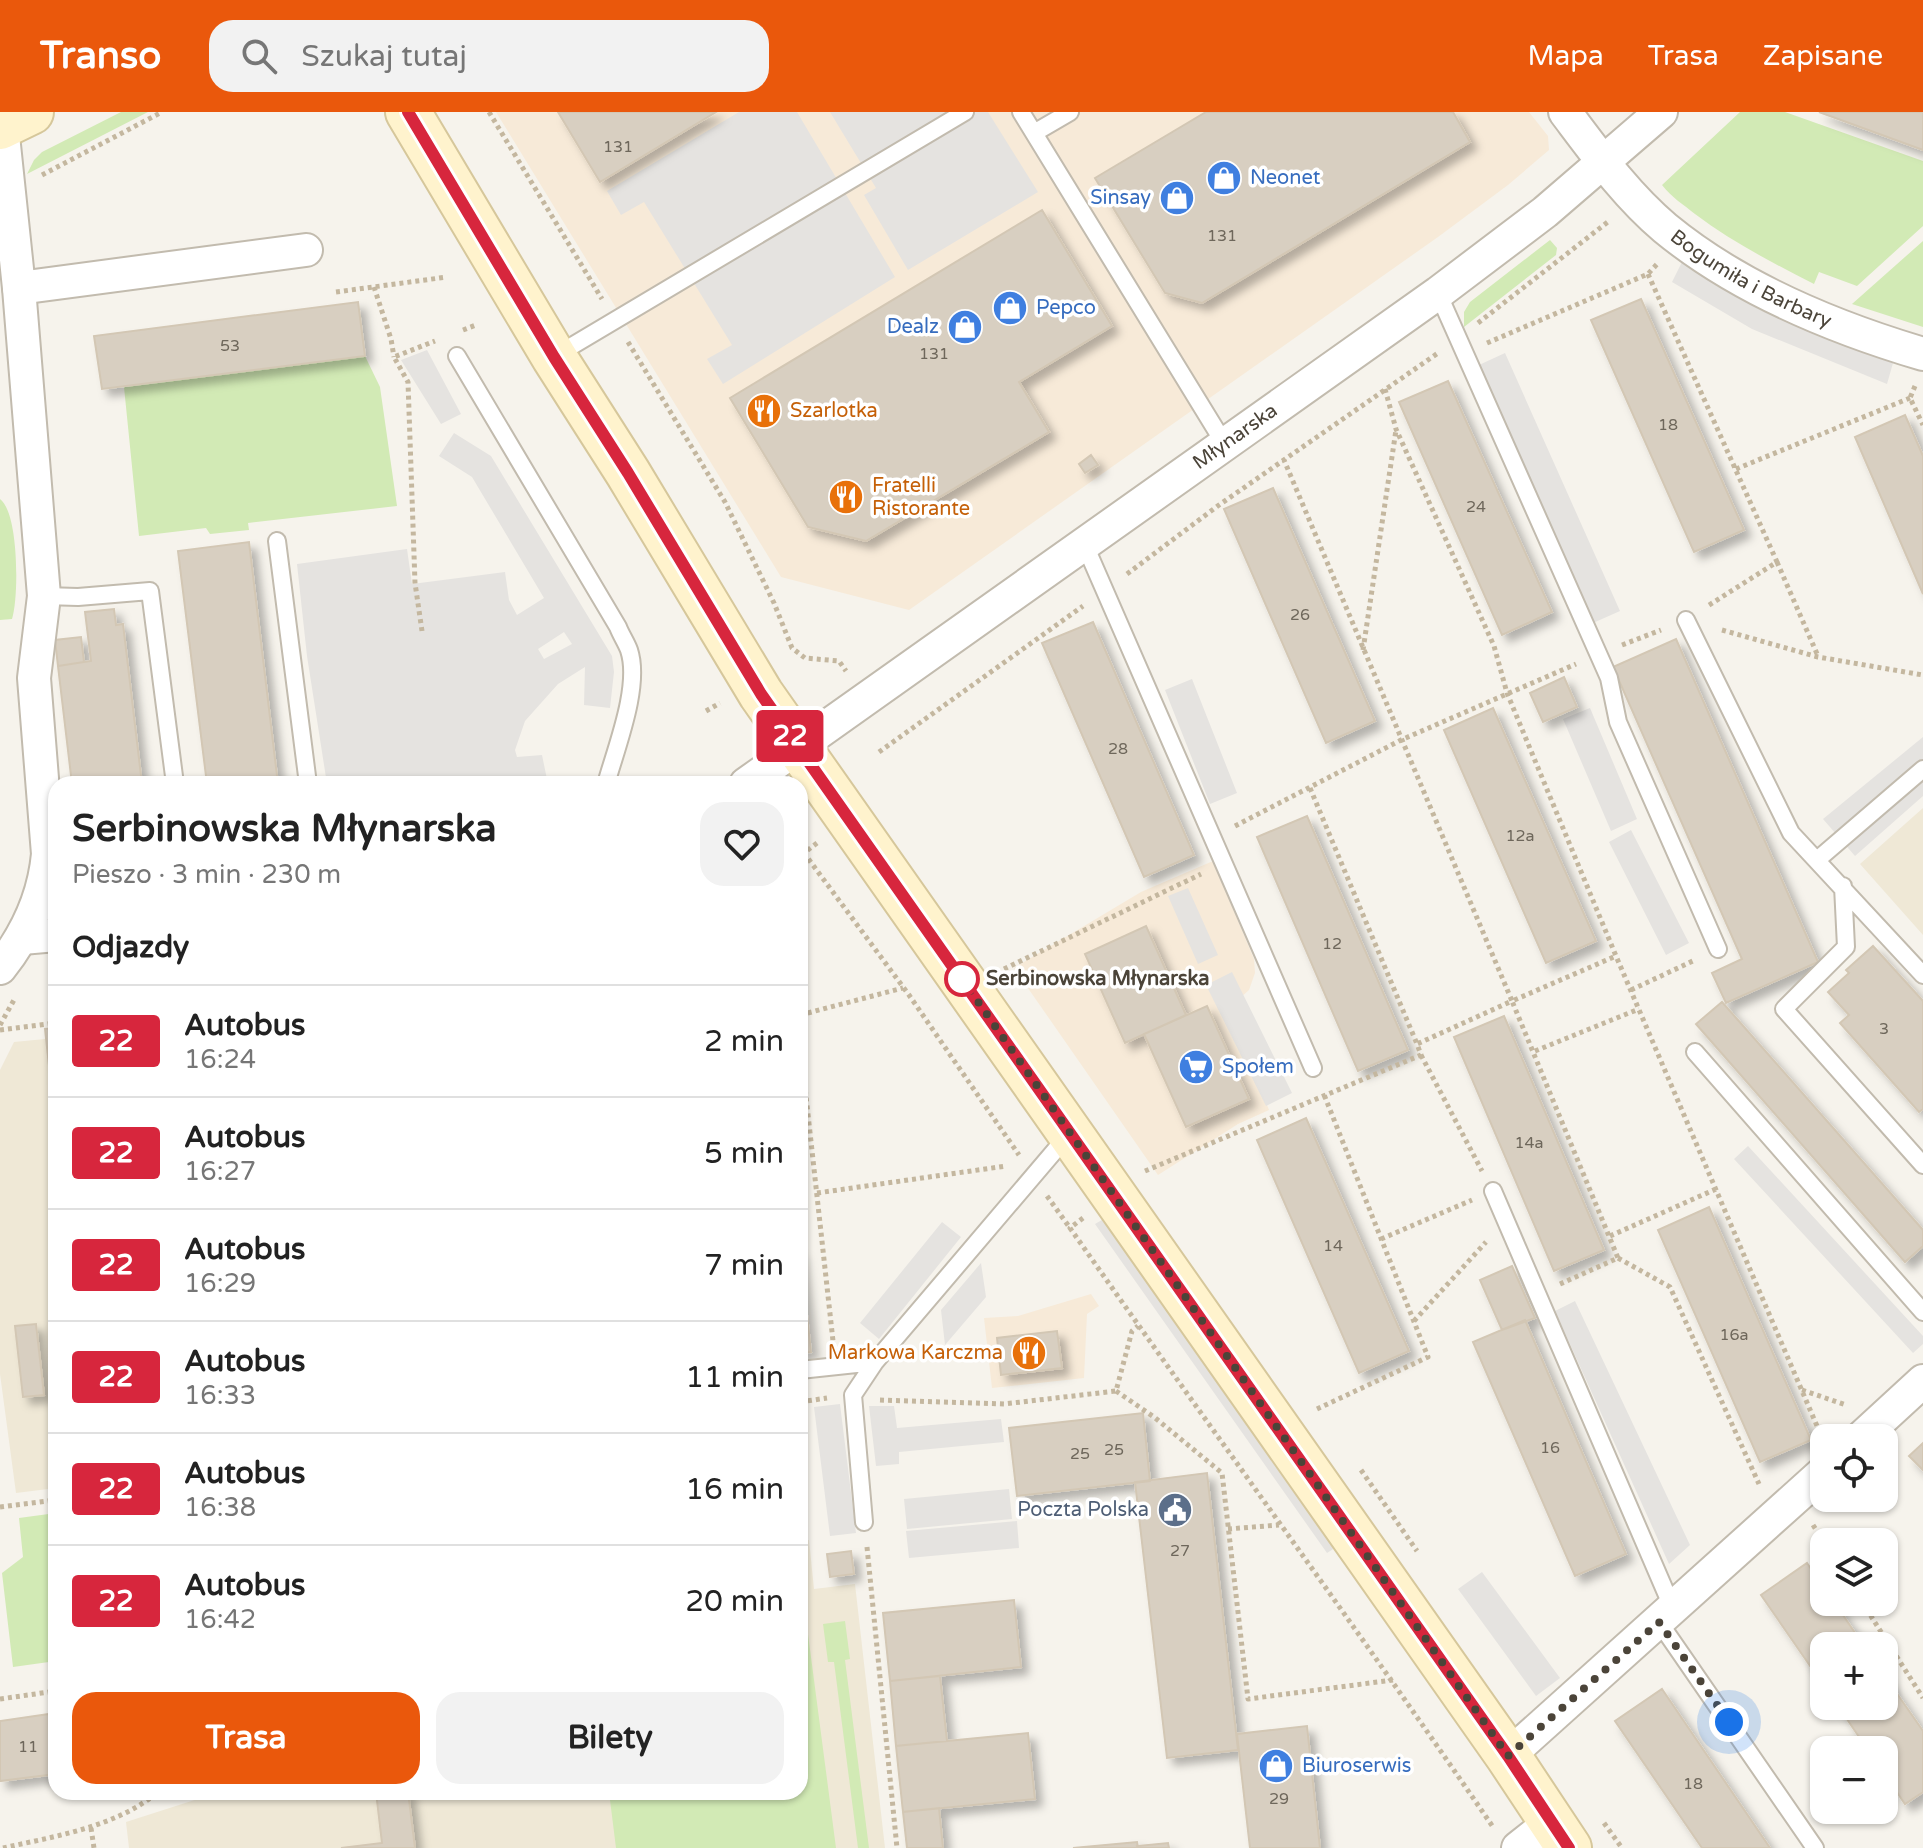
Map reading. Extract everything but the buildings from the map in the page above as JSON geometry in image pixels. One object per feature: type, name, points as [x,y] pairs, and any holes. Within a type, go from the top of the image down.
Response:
[{"type":"street","points":[[408,112],[754,683],[1508,1756],[1560,1835],[1518,1848]]},
{"type":"street","name":"Bogumiła i Barbary","points":[[1565,112],[1604,163],[1640,203],[1678,238],[1729,271],[1791,304],[1921,364]]},
{"type":"street","name":"Młynarska","points":[[757,776],[1438,293],[1545,212],[1661,112]]},
{"type":"street","points":[[0,968],[22,938],[37,906],[47,867],[34,678],[44,596],[9,188],[11,122]]},
{"type":"street","points":[[19,288],[306,250]]},
{"type":"street","points":[[22,938],[48,936]]},
{"type":"street","points":[[1876,1424],[1923,1381]]},
{"type":"street","points":[[1508,1756],[1810,1485]]},
{"type":"lane","points":[[554,357],[965,112]]},
{"type":"lane","points":[[1021,112],[1224,443]]},
{"type":"lane","points":[[1034,133],[1070,112]]},
{"type":"lane","points":[[1438,293],[1609,678],[1618,722],[1718,949]]},
{"type":"lane","points":[[457,356],[618,627],[629,652],[632,674],[629,700],[608,776]]},
{"type":"lane","points":[[277,541],[307,776]]},
{"type":"lane","points":[[1084,543],[1313,1068]]},
{"type":"lane","points":[[44,596],[78,597],[150,591],[174,776]]},
{"type":"lane","points":[[1686,620],[1791,833],[1923,975]]},
{"type":"lane","points":[[1817,860],[1923,769]]},
{"type":"lane","points":[[1843,886],[1846,947],[1784,1009],[1923,1165]]},
{"type":"lane","points":[[1695,1052],[1923,1312]]},
{"type":"lane","points":[[864,1522],[853,1395],[875,1362],[1070,1133]]},
{"type":"lane","points":[[1493,1191],[1538,1294],[1666,1615],[1815,1848]]},
{"type":"lane","points":[[808,1369],[875,1362]]},
{"type":"path","points":[[9,188],[162,112]]},
{"type":"path","points":[[489,112],[725,502],[774,603],[792,648],[805,658],[839,661],[865,698]]},
{"type":"path","points":[[1461,346],[1618,214],[1622,219],[1640,203]]},
{"type":"path","points":[[879,752],[1385,389],[1461,346],[1648,274],[1678,238]]},
{"type":"path","points":[[336,292],[447,277]]},
{"type":"path","points":[[374,287],[394,357],[408,382],[415,583],[422,631]]},
{"type":"path","points":[[462,330],[476,325]]},
{"type":"path","points":[[394,357],[448,336]]},
{"type":"path","points":[[1921,364],[1910,398],[1923,425]]},
{"type":"path","points":[[1385,389],[1396,429],[1494,646],[1507,693],[1816,1424]]},
{"type":"path","points":[[1736,469],[1910,398]]},
{"type":"path","points":[[1363,651],[1396,429]]},
{"type":"path","points":[[1284,460],[1535,1051],[1618,1258],[1670,1287],[1774,1517]]},
{"type":"path","points":[[1777,562],[1818,657]]},
{"type":"path","points":[[1686,620],[1818,657],[1923,675]]},
{"type":"path","points":[[1310,788],[1421,1055],[1493,1191],[1381,1239]]},
{"type":"path","points":[[808,850],[848,818]]},
{"type":"path","points":[[808,858],[904,988],[1070,1228]]},
{"type":"path","points":[[1004,969],[1223,863]]},
{"type":"path","points":[[1631,990],[1718,949]]},
{"type":"path","points":[[995,956],[1013,981]]},
{"type":"path","points":[[1417,1044],[1616,956]]},
{"type":"path","points":[[808,1013],[904,988]]},
{"type":"path","points":[[1535,1051],[1639,1009]]},
{"type":"path","points":[[0,1030],[48,1024]]},
{"type":"path","points":[[1137,1159],[1146,1172],[1421,1055]]},
{"type":"path","points":[[1313,1068],[1428,1357],[1317,1409]]},
{"type":"path","points":[[808,1113],[836,1366]]},
{"type":"path","points":[[817,1193],[1024,1163]]},
{"type":"path","points":[[1610,1236],[1716,1189]]},
{"type":"path","points":[[1414,1321],[1506,1220]]},
{"type":"path","points":[[1538,1294],[1618,1258]]},
{"type":"path","points":[[1116,1391],[1132,1331],[1138,1326]]},
{"type":"path","points":[[1801,1390],[1865,1424]]},
{"type":"path","points":[[808,1401],[853,1395],[869,1400],[1004,1404],[1116,1391],[1154,1417],[1222,1473],[1248,1699],[1393,1680]]},
{"type":"path","points":[[0,1507],[48,1501]]},
{"type":"path","points":[[864,1522],[897,1848]]},
{"type":"path","points":[[1228,1529],[1279,1525]]},
{"type":"path","points":[[1871,1616],[1923,1698]]},
{"type":"path","points":[[0,1699],[48,1692]]},
{"type":"path","points":[[3,1848],[91,1828],[148,1800]]},
{"type":"path","points":[[91,1828],[94,1848]]},
{"type":"shaded area","points":[[496,112],[1529,112],[1548,136],[1549,150],[1438,237],[909,610],[781,577]]},
{"type":"shaded area","points":[[739,112],[797,112],[895,277],[723,384],[707,359],[732,345],[644,202],[621,215],[607,191]]},
{"type":"shaded area","points":[[830,112],[988,112],[1038,192],[908,270],[864,195],[876,188]]},
{"type":"shaded area","points":[[1682,262],[1760,310],[1893,363],[1887,384],[1752,329],[1672,282]]},
{"type":"shaded area","points":[[427,350],[461,414],[441,424],[401,360]]},
{"type":"shaded area","points":[[1505,353],[1620,611],[1593,623],[1479,365]]},
{"type":"shaded area","points":[[454,433],[491,456],[612,656],[614,672],[610,708],[584,705],[585,667],[558,684],[525,721],[515,750],[517,757],[542,755],[546,776],[326,776],[307,656],[297,564],[407,549],[412,584],[505,572],[509,600],[517,615],[544,598],[472,477],[439,456]],"holes":[[[564,632],[572,644],[544,659],[538,649]]]},
{"type":"shaded area","points":[[1192,679],[1237,793],[1210,804],[1165,690]]},
{"type":"shaded area","points":[[1590,708],[1637,819],[1611,831],[1563,719]]},
{"type":"shaded area","points":[[1923,737],[1923,796],[1855,856],[1823,819]]},
{"type":"shaded area","points":[[1923,808],[1923,935],[1860,864]]},
{"type":"shaded area","points":[[1631,830],[1689,943],[1666,955],[1609,842]]},
{"type":"shaded area","points":[[1213,861],[1254,959],[1255,973],[1249,990],[1229,1008],[1269,1110],[1238,1124],[1158,1175],[1014,968],[1141,892]]},
{"type":"shaded area","points":[[1188,888],[1218,955],[1198,964],[1168,896]]},
{"type":"shaded area","points":[[1232,972],[1292,1093],[1266,1106],[1206,985]]},
{"type":"shaded area","points":[[45,1029],[48,1029],[48,1489],[16,1493],[0,1374],[0,1070],[14,1042],[45,1039]]},
{"type":"shaded area","points":[[1748,1146],[1923,1336],[1923,1344],[1913,1353],[1734,1159]]},
{"type":"shaded area","points":[[1107,1217],[1338,1546],[1327,1553],[1095,1224]]},
{"type":"shaded area","points":[[942,1222],[961,1237],[879,1339],[860,1323]]},
{"type":"shaded area","points":[[981,1263],[986,1297],[945,1345],[941,1310]]},
{"type":"shaded area","points":[[1091,1294],[1099,1306],[1087,1314],[1084,1378],[992,1388],[984,1318],[1018,1316]]},
{"type":"shaded area","points":[[1575,1301],[1690,1545],[1669,1564],[1555,1311]]},
{"type":"shaded area","points":[[840,1404],[856,1533],[830,1536],[814,1407]]},
{"type":"shaded area","points":[[869,1406],[894,1406],[897,1428],[1001,1419],[1004,1442],[899,1452],[899,1464],[876,1466]]},
{"type":"shaded area","points":[[1009,1489],[1012,1519],[907,1529],[904,1499]]},
{"type":"shaded area","points":[[1017,1521],[1019,1548],[909,1558],[906,1531]]},
{"type":"shaded area","points":[[808,1540],[814,1589],[855,1584],[885,1848],[129,1848],[126,1822],[195,1800],[808,1800]]},
{"type":"shaded area","points":[[1482,1572],[1560,1678],[1536,1696],[1458,1589]]},
{"type":"green space","points":[[121,112],[148,112],[27,174],[42,152]]},
{"type":"green space","points":[[1740,112],[1785,112],[1923,161],[1923,226],[1857,286],[1819,272],[1814,284],[1723,234],[1678,201],[1662,185]]},
{"type":"green space","points":[[1550,240],[1557,248],[1556,255],[1464,327],[1464,312],[1470,302]]},
{"type":"green space","points":[[1923,241],[1923,327],[1852,304]]},
{"type":"green space","points":[[365,356],[380,387],[397,506],[248,523],[249,530],[210,534],[206,528],[139,536],[124,387]]},
{"type":"green space","points":[[0,499],[11,521],[16,575],[12,619],[0,620]]},
{"type":"green space","points":[[48,1514],[48,1662],[13,1667],[2,1573],[23,1557],[19,1518]]},
{"type":"green space","points":[[845,1621],[850,1659],[845,1660],[869,1848],[858,1848],[834,1662],[828,1662],[823,1624]]},
{"type":"green space","points":[[808,1634],[836,1848],[616,1848],[610,1800],[808,1800]]},
{"type":"bus line","name":"22","points":[[408,112],[761,694],[1508,1756],[1569,1848]]},
{"type":"place","name":"Neonet","points":[[1224,178]]},
{"type":"place","name":"Sinsay","points":[[1177,198]]},
{"type":"place","name":"Pepco","points":[[1010,308]]},
{"type":"place","name":"Dealz","points":[[965,327]]},
{"type":"place","name":"Szarlotka","points":[[764,411]]},
{"type":"place","name":"Fratelli Ristorante","points":[[846,497]]},
{"type":"place","name":"Serbinowska Młynarska","points":[[962,979]]},
{"type":"place","name":"Społem","points":[[1196,1067]]},
{"type":"place","name":"Markowa Karczma","points":[[1029,1353]]},
{"type":"place","name":"Poczta Polska","points":[[1175,1510]]},
{"type":"place","name":"Biuroserwis","points":[[1276,1766]]},
{"type":"route","points":[[962,979],[1508,1756],[1659,1622],[1729,1722]]}]
